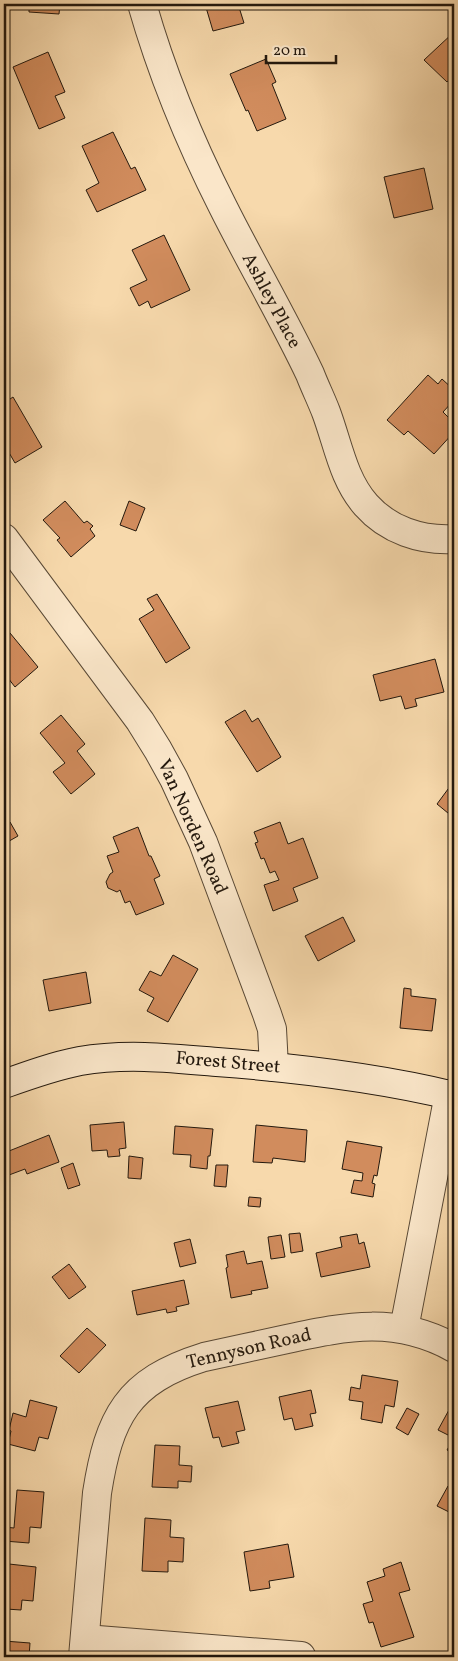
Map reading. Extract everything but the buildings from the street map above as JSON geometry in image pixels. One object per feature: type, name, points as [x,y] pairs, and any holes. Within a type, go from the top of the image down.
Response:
[{"type":"street","name":"Ashley Place","points":[[142,4],[167,78],[198,156],[306,367],[326,413],[346,474],[353,488],[371,511],[395,528],[423,538],[454,540]]},
{"type":"street","name":"Van Norden Road","points":[[4,538],[140,721],[174,779],[203,842],[267,1014],[272,1029],[274,1067]]},
{"type":"street","name":"Forest Street","points":[[4,1084],[81,1061],[110,1058],[179,1059],[356,1076],[452,1095]]},
{"type":"street","points":[[404,1329],[452,1095]]},
{"type":"street","name":"Tennyson Road","points":[[84,1648],[97,1493],[110,1433],[117,1417],[127,1403],[159,1375],[204,1357],[346,1328],[387,1327],[404,1329],[423,1333],[454,1348]]},
{"type":"street","points":[[84,1648],[301,1656]]}]
